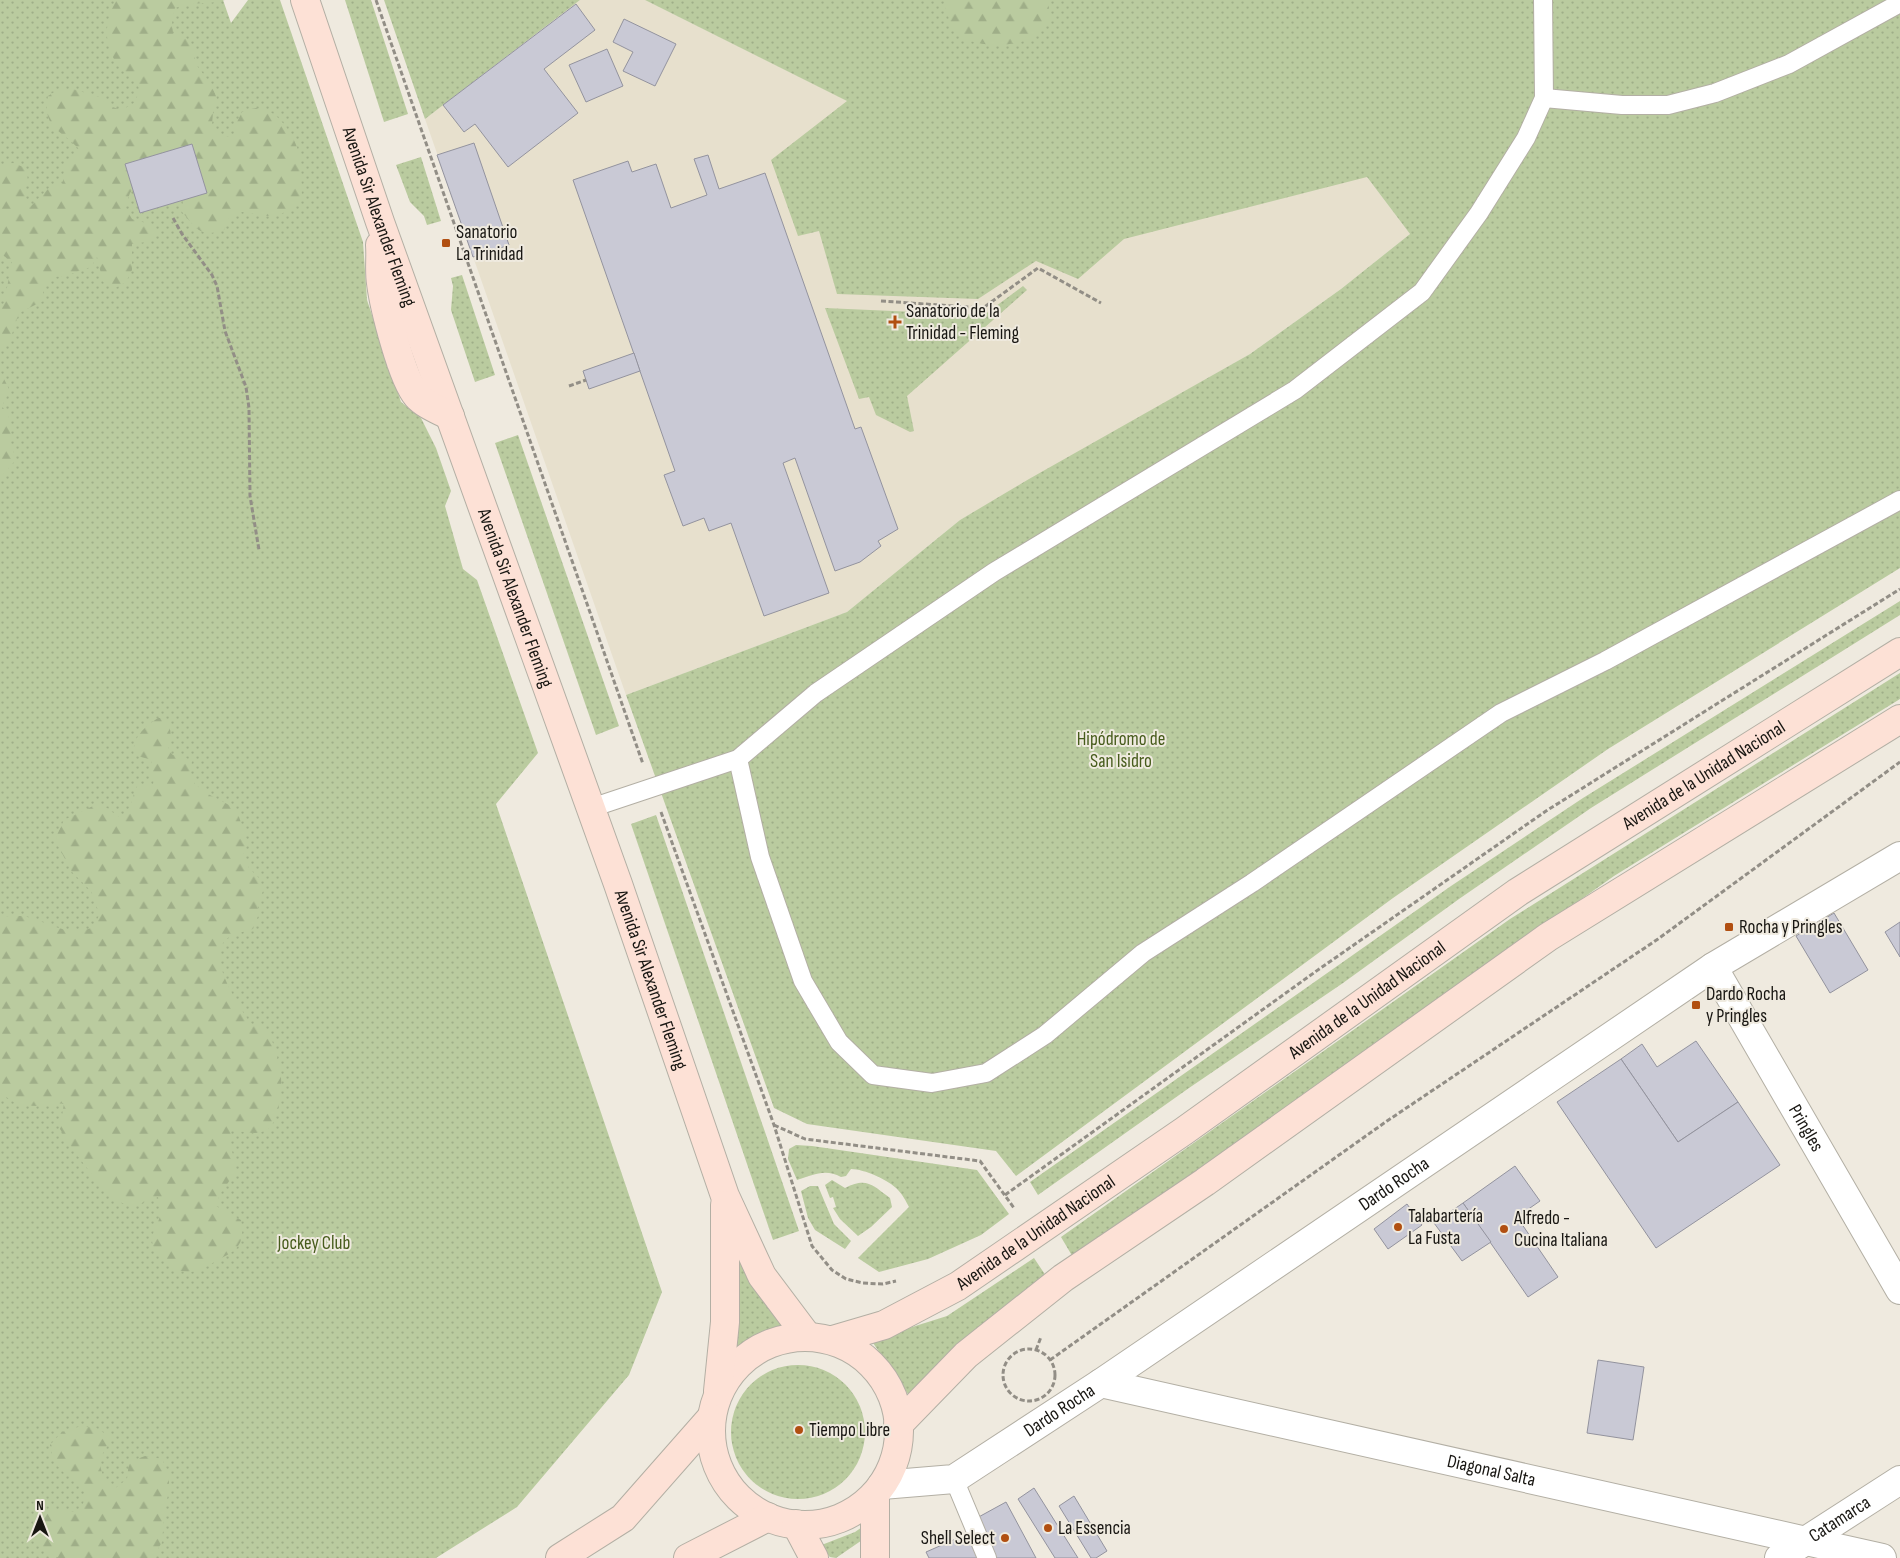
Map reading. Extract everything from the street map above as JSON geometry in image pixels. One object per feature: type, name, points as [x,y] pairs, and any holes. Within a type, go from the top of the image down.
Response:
[{"type":"main road","name":"Avenida Sir Alexander Fleming","points":[[305,0],[380,222],[381,282],[390,324],[404,372],[417,396],[450,416],[618,884],[726,1196],[762,1276],[820,1338]]},
{"type":"main road","name":"Avenida de la Unidad Nacional","points":[[714,1406],[732,1371],[752,1353],[776,1341],[820,1338],[884,1325],[958,1286],[1184,1132],[1518,892],[1900,652]]},
{"type":"main road","points":[[898,1425],[966,1355],[1064,1278],[1205,1182],[1548,937],[1900,719]]},
{"type":"main road","name":"Avenida Sir Alexander Fleming","points":[[726,1196],[724,1322],[714,1406],[712,1451],[724,1481],[747,1506],[768,1517],[796,1524],[810,1525],[828,1522],[860,1511],[879,1490]]},
{"type":"main road","points":[[820,1338],[851,1349],[875,1368],[891,1394],[898,1425],[898,1441],[892,1467],[879,1490],[875,1558]]},
{"type":"main road","points":[[560,1558],[623,1518],[714,1406]]},
{"type":"main road","points":[[688,1558],[768,1517]]},
{"type":"main road","points":[[796,1524],[814,1558]]},
{"type":"street","name":"Dardo Rocha","points":[[879,1490],[954,1479],[1101,1383],[1714,967],[1900,856]]},
{"type":"street","name":"Pringles","points":[[1714,967],[1900,1290]]},
{"type":"street","name":"Diagonal Salta","points":[[1101,1383],[1882,1558]]},
{"type":"street","name":"Catamarca","points":[[1779,1558],[1900,1480]]},
{"type":"lane","points":[[591,808],[738,759],[824,687],[994,572],[1295,390],[1422,292],[1479,213],[1526,138],[1544,98],[1543,0]]},
{"type":"lane","points":[[1544,98],[1622,105],[1668,104],[1715,93],[1789,64],[1900,3]]},
{"type":"lane","points":[[738,759],[760,856],[803,981],[839,1042],[874,1074],[932,1083],[986,1073],[1045,1035],[1143,953],[1252,883],[1501,713],[1605,661],[1900,500]]},
{"type":"lane","points":[[954,1479],[987,1558]]},
{"type":"path","points":[[376,0],[652,788],[774,1125],[808,1237],[819,1256],[832,1270],[846,1279],[863,1284],[883,1284],[899,1281]]},
{"type":"path","points":[[173,218],[182,234],[212,275],[217,286],[225,331],[246,387],[249,408],[250,496],[259,550]]},
{"type":"path","points":[[881,302],[983,308],[1038,268],[1101,303]]},
{"type":"path","points":[[568,386],[586,380]]},
{"type":"path","points":[[1004,1195],[1323,966],[1546,811],[1900,589]]},
{"type":"path","points":[[1050,1360],[1387,1121],[1658,939],[1900,762]]},
{"type":"path","points":[[774,1125],[805,1139],[980,1161],[1034,1236]]},
{"type":"path","points":[[1036,1350],[1050,1360],[1055,1375],[1051,1390],[1045,1396],[1038,1400],[1022,1401],[1009,1392],[1005,1386],[1004,1370],[1006,1362],[1012,1355],[1019,1351],[1036,1350]]},
{"type":"shaded area","name":"Sanatorio de la Trinidad - Fleming","points":[[580,0],[645,0],[1002,178],[1367,177],[1410,234],[1341,289],[1250,354],[960,520],[847,612],[626,695],[425,119]]},
{"type":"green space","name":"Jockey Club","points":[[0,0],[223,0],[231,23],[248,0],[280,0],[363,242],[367,300],[401,402],[421,418],[436,448],[451,491],[445,506],[463,569],[477,580],[538,753],[496,804],[662,1292],[629,1375],[517,1507],[436,1558],[0,1558]]},
{"type":"green space","points":[[116,0],[225,0],[188,4],[175,8],[172,21],[173,34],[186,38],[195,49],[195,63],[212,86],[217,99],[212,125],[220,136],[235,137],[236,124],[242,112],[253,108],[264,109],[284,124],[294,139],[299,154],[302,197],[293,208],[281,214],[268,216],[242,212],[229,218],[224,230],[204,232],[196,227],[182,212],[183,199],[204,182],[168,161],[160,151],[130,193],[125,207],[132,219],[146,223],[156,233],[146,242],[132,244],[132,270],[126,282],[115,288],[103,282],[97,257],[91,267],[65,276],[52,277],[43,288],[43,301],[19,313],[11,337],[2,348],[0,346],[0,308],[4,303],[12,262],[0,253],[0,166],[13,163],[26,168],[28,181],[24,193],[30,207],[49,188],[63,184],[66,164],[79,149],[50,122],[47,107],[48,96],[59,89],[73,89],[99,97],[109,106],[122,110],[134,103],[140,90],[135,79],[122,70],[116,62],[108,45],[107,27]]},
{"type":"green space","points":[[345,0],[371,0],[408,114],[384,122]]},
{"type":"green space","points":[[384,0],[580,0],[425,119]]},
{"type":"green space","name":"Hipódromo de San Isidro","points":[[645,0],[1900,0],[1900,568],[1608,749],[1393,898],[1016,1176],[996,1151],[807,1124],[774,1108],[626,695],[847,612],[960,520],[1250,354],[1341,289],[1410,234],[1367,177],[1124,239],[1078,279],[1036,261],[978,299],[837,294],[819,231],[798,236],[771,160],[847,101]]},
{"type":"green space","points":[[945,0],[1047,0],[1050,17],[1043,29],[1034,36],[1022,41],[994,45],[981,43],[969,40],[955,31],[945,8]]},
{"type":"green space","points":[[421,157],[441,221],[427,225],[424,216],[410,202],[396,165]]},
{"type":"green space","points":[[462,275],[495,375],[475,382],[451,310],[453,286],[451,278]]},
{"type":"green space","points":[[1023,286],[1027,290],[907,396],[914,431],[910,432],[876,415],[869,397],[859,399],[825,308],[984,315]]},
{"type":"green space","points":[[0,371],[8,387],[8,394],[2,406],[10,421],[10,443],[16,456],[14,462],[0,478]]},
{"type":"green space","points":[[518,435],[619,726],[596,735],[495,443]]},
{"type":"green space","points":[[1900,601],[1900,615],[1591,808],[1038,1195],[1030,1182],[1451,886],[1583,798]]},
{"type":"green space","points":[[1900,673],[1900,699],[1614,876],[1074,1259],[1061,1237],[1510,919]]},
{"type":"green space","points":[[158,718],[165,718],[170,729],[171,737],[168,750],[173,755],[180,755],[192,761],[190,771],[195,784],[206,793],[231,806],[239,817],[248,843],[243,855],[249,868],[259,878],[263,891],[258,903],[258,916],[253,929],[231,936],[223,944],[220,954],[221,966],[231,992],[250,1023],[263,1027],[268,1032],[278,1059],[281,1078],[279,1105],[272,1125],[259,1133],[231,1131],[230,1146],[235,1160],[235,1173],[220,1194],[216,1206],[241,1220],[242,1233],[240,1243],[228,1255],[192,1272],[180,1271],[174,1268],[160,1257],[154,1248],[152,1243],[153,1233],[161,1213],[158,1197],[135,1204],[120,1202],[105,1189],[87,1168],[60,1129],[64,1103],[45,1106],[26,1105],[14,1102],[0,1093],[0,918],[21,916],[66,930],[82,931],[92,928],[99,916],[96,903],[91,891],[72,872],[57,844],[56,837],[64,820],[95,805],[107,808],[119,817],[127,811],[138,785],[153,785],[154,778],[149,773],[152,760],[134,755],[134,749],[140,734]]},
{"type":"green space","points":[[656,815],[799,1231],[773,1240],[631,824]]},
{"type":"green space","points":[[796,1145],[977,1170],[1009,1214],[981,1235],[928,1259],[879,1272],[858,1258],[909,1207],[902,1196],[894,1186],[883,1179],[856,1169],[851,1169],[846,1176],[841,1177],[835,1174],[824,1173],[814,1174],[797,1180],[788,1159],[789,1149]]},
{"type":"green space","points":[[832,1180],[845,1188],[859,1183],[874,1186],[890,1198],[892,1207],[871,1227],[858,1236],[840,1219],[833,1208],[836,1207],[833,1197],[830,1198],[825,1185]]},
{"type":"green space","points":[[810,1186],[818,1186],[834,1224],[851,1241],[845,1249],[815,1230],[808,1218],[801,1191]]},
{"type":"green space","points":[[738,1253],[786,1323],[734,1350]]},
{"type":"green space","points":[[1034,1258],[1046,1276],[996,1313],[936,1368],[912,1400],[871,1340],[947,1316]]},
{"type":"green space","points":[[798,1365],[824,1370],[846,1384],[860,1406],[865,1432],[860,1458],[846,1480],[824,1494],[798,1499],[772,1494],[750,1480],[736,1458],[731,1432],[736,1406],[750,1384],[772,1370]]},
{"type":"green space","points":[[78,1427],[95,1427],[110,1437],[100,1465],[105,1478],[113,1490],[127,1479],[129,1462],[145,1456],[162,1459],[169,1474],[169,1491],[165,1507],[162,1542],[154,1556],[150,1558],[59,1558],[44,1551],[32,1539],[33,1522],[45,1510],[79,1512],[86,1497],[80,1482],[65,1474],[54,1462],[50,1445],[62,1432]]},
{"type":"green space","points":[[865,1525],[868,1536],[836,1558],[830,1557],[819,1546],[855,1532]]},
{"type":"building","points":[[576,4],[595,30],[544,69],[578,113],[508,167],[475,124],[464,132],[443,105]]},
{"type":"building","points":[[624,19],[676,44],[655,86],[623,71],[633,52],[613,42]]},
{"type":"building","points":[[607,49],[623,86],[586,102],[569,65]]},
{"type":"building","points":[[474,143],[509,245],[473,257],[437,155]]},
{"type":"building","points":[[192,144],[207,193],[140,213],[125,164]]},
{"type":"building","points":[[708,155],[719,189],[765,173],[855,429],[861,427],[898,529],[878,541],[881,546],[860,562],[835,571],[795,458],[783,463],[829,593],[764,616],[731,523],[709,531],[704,518],[683,526],[664,475],[675,471],[573,180],[628,161],[632,172],[656,164],[671,208],[707,195],[694,159]]},
{"type":"building","points":[[634,353],[640,371],[589,389],[583,371]]},
{"type":"building","points":[[1834,913],[1868,970],[1830,993],[1796,936]]},
{"type":"building","points":[[1900,922],[1900,957],[1885,932]]},
{"type":"building","points":[[1696,1041],[1738,1102],[1678,1142],[1621,1059],[1642,1044],[1657,1067]]},
{"type":"building","points":[[1621,1059],[1678,1142],[1738,1102],[1780,1165],[1656,1248],[1557,1102]]},
{"type":"building","name":"Alfredo - Cucina Italiana","points":[[1515,1166],[1540,1201],[1517,1217],[1558,1277],[1528,1297],[1463,1203]]},
{"type":"building","points":[[1463,1203],[1491,1242],[1462,1261],[1434,1223]]},
{"type":"building","name":"Talabartería La Fusta","points":[[1407,1204],[1422,1225],[1388,1249],[1374,1229]]},
{"type":"building","points":[[1598,1360],[1644,1367],[1633,1440],[1587,1433]]},
{"type":"building","name":"La Essencia","points":[[1034,1488],[1078,1558],[1055,1558],[1018,1499]]},
{"type":"building","name":"La Essencia","points":[[1074,1496],[1107,1551],[1096,1558],[1091,1558],[1059,1506]]},
{"type":"building","name":"Shell Select","points":[[1006,1502],[1036,1558],[993,1558],[975,1519]]},
{"type":"building","points":[[967,1534],[978,1558],[929,1558],[926,1552]]},
{"type":"place","name":"Sanatorio La Trinidad","points":[[446,243]]},
{"type":"place","name":"Sanatorio de la Trinidad - Fleming","points":[[895,322]]},
{"type":"place","name":"Rocha y Pringles","points":[[1729,927]]},
{"type":"place","name":"Dardo Rocha y Pringles","points":[[1696,1005]]},
{"type":"place","name":"Talabartería La Fusta","points":[[1398,1227]]},
{"type":"place","name":"Alfredo - Cucina Italiana","points":[[1504,1229]]},
{"type":"place","name":"Tiempo Libre","points":[[799,1430]]},
{"type":"place","name":"La Essencia","points":[[1048,1528]]},
{"type":"place","name":"Shell Select","points":[[1005,1538]]}]
